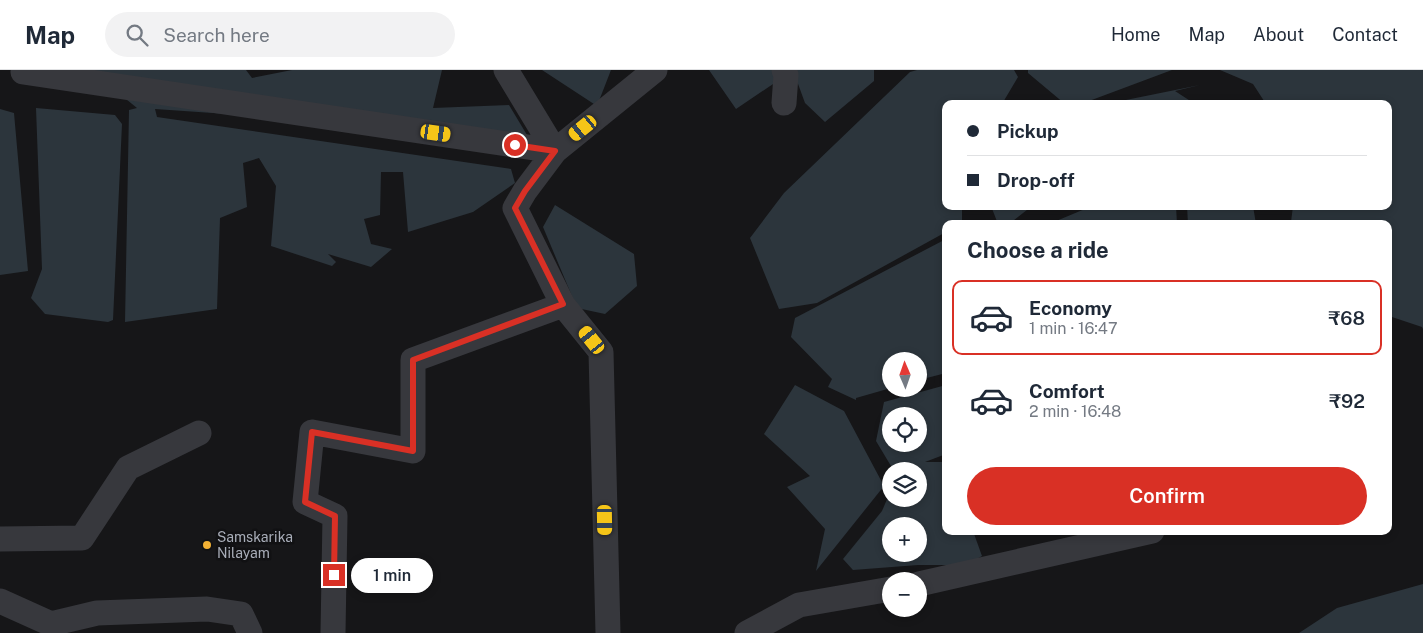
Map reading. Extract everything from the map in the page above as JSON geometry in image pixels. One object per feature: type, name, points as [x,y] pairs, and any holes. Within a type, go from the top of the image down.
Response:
[{"type":"street","points":[[506,70],[555,151]]},
{"type":"street","points":[[608,633],[601,352],[563,304],[515,208],[525,191],[555,151],[654,70]]},
{"type":"street","points":[[784,70],[786,75],[784,103]]},
{"type":"street","points":[[23,72],[555,151]]},
{"type":"street","points":[[333,633],[335,516],[305,502],[312,432],[413,451],[413,360],[563,304]]},
{"type":"street","points":[[0,539],[82,538],[128,468],[199,433]]},
{"type":"street","points":[[927,582],[1134,535]]},
{"type":"street","points":[[747,633],[799,606],[882,591]]},
{"type":"street","points":[[0,601],[51,624],[97,613],[207,609],[241,614],[250,633]]},
{"type":"shaded area","points":[[30,70],[246,70],[252,78],[292,70],[442,70],[433,108],[509,105],[527,135],[155,109],[157,117],[511,169],[515,183],[473,212],[408,232],[403,172],[381,172],[380,215],[364,219],[371,244],[392,249],[371,267],[328,254],[336,262],[332,266],[271,246],[276,186],[259,158],[243,163],[247,207],[220,218],[217,309],[125,322],[129,110],[137,108],[121,95]]},
{"type":"shaded area","points":[[542,70],[611,70],[597,106]]},
{"type":"shaded area","points":[[709,70],[776,70],[779,80],[736,109]]},
{"type":"shaded area","points":[[793,70],[874,70],[874,81],[825,122],[805,103]]},
{"type":"shaded area","points":[[917,70],[1014,70],[1018,77],[1004,100],[942,100],[942,210],[962,210],[962,220],[942,220],[942,234],[817,303],[779,309],[750,238],[784,193],[910,72]]},
{"type":"shaded area","points":[[1028,70],[1172,70],[1092,100],[1060,100],[1028,73]]},
{"type":"shaded area","points":[[1220,70],[1423,70],[1423,329],[1422,327],[1392,317],[1392,220],[1291,220],[1292,210],[1392,210],[1392,100],[1263,100],[1253,84]]},
{"type":"shaded area","points":[[1200,85],[1175,91],[1189,100],[1126,100]]},
{"type":"shaded area","points":[[36,108],[115,115],[122,124],[113,320],[108,322],[45,314],[31,298],[42,269]]},
{"type":"shaded area","points":[[0,109],[14,113],[28,271],[0,275]]},
{"type":"shaded area","points":[[555,205],[634,254],[637,286],[605,314],[577,308],[543,227]]},
{"type":"shaded area","points":[[993,210],[1027,210],[1014,220],[996,220]]},
{"type":"shaded area","points":[[1082,210],[1176,210],[1177,220],[1059,220]]},
{"type":"shaded area","points":[[1187,210],[1254,210],[1255,220],[1188,220]]},
{"type":"shaded area","points":[[942,241],[942,374],[928,378],[928,352],[882,352],[882,391],[856,398],[856,400],[828,387],[832,379],[791,337],[795,318]]},
{"type":"shaded area","points":[[795,385],[844,411],[882,482],[882,488],[816,571],[825,529],[787,487],[810,476],[764,434]]},
{"type":"shaded area","points":[[942,386],[942,456],[925,462],[889,462],[883,452],[927,452],[927,407],[883,407],[884,402],[899,398],[928,398],[928,390]]},
{"type":"shaded area","points":[[882,412],[882,451],[876,441]]},
{"type":"shaded area","points":[[927,462],[942,462],[942,535],[974,535],[982,556],[966,565],[918,565],[853,570],[843,559],[884,507],[927,507]]},
{"type":"shaded area","points":[[1423,584],[1423,633],[1299,633],[1337,608]]},
{"type":"place","name":"Samskarika Nilayam","points":[[207,545]]},
{"type":"route","points":[[334,575],[335,516],[305,502],[312,432],[413,451],[413,360],[563,304],[515,208],[525,191],[555,151],[515,145]]}]
